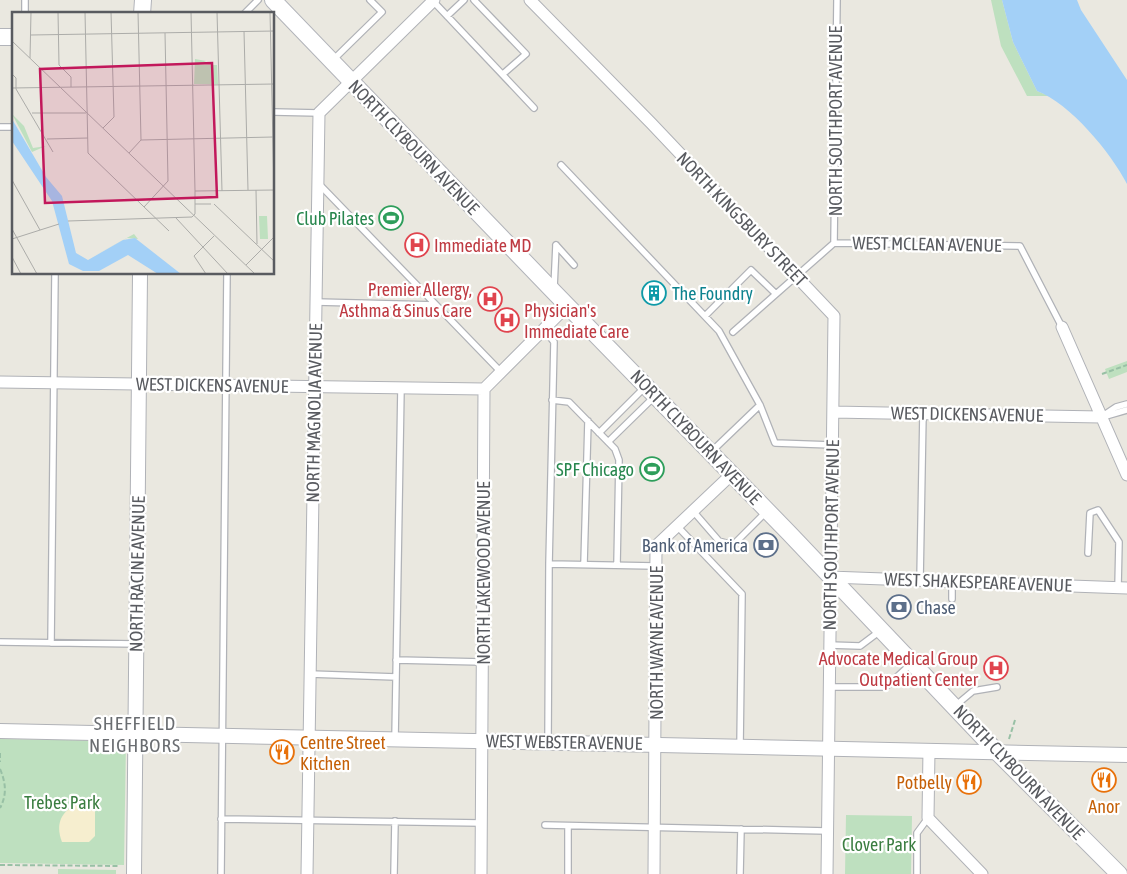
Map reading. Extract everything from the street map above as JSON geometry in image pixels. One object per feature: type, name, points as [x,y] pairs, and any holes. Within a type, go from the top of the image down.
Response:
[{"type":"main road","name":"NORTH CLYBOURN AVENUE","points":[[273,0],[567,306],[768,511],[997,752],[1119,874]]},
{"type":"street","points":[[319,114],[433,0]]},
{"type":"street","name":"NORTH KINGSBURY STREET","points":[[530,0],[834,316]]},
{"type":"street","name":"NORTH MAGNOLIA AVENUE","points":[[307,874],[319,114]]},
{"type":"street","name":"NORTH RACINE AVENUE","points":[[134,874],[140,275]]},
{"type":"street","points":[[484,389],[567,306]]},
{"type":"street","name":"NORTH SOUTHPORT AVENUE","points":[[827,874],[834,316]]},
{"type":"street","points":[[1062,327],[1127,474]]},
{"type":"street","name":"WEST DICKENS AVENUE","points":[[0,382],[484,389]]},
{"type":"street","name":"NORTH LAKEWOOD AVENUE","points":[[481,874],[484,389]]},
{"type":"street","name":"WEST DICKENS AVENUE","points":[[833,412],[1101,417]]},
{"type":"street","name":"NORTH WAYNE AVENUE","points":[[654,874],[656,546],[732,474]]},
{"type":"street","name":"WEST SHAKESPEARE AVENUE","points":[[830,577],[1123,588]]},
{"type":"street","name":"WEST WEBSTER AVENUE","points":[[0,731],[929,750],[1125,757]]},
{"type":"street","points":[[929,750],[928,818],[982,874]]},
{"type":"lane","points":[[246,12],[258,0]]},
{"type":"lane","points":[[331,61],[382,12],[370,0]]},
{"type":"lane","points":[[433,0],[534,108]]},
{"type":"lane","points":[[447,16],[464,0]]},
{"type":"lane","points":[[474,0],[526,54],[502,74]]},
{"type":"lane","name":"NORTH SOUTHPORT AVENUE","points":[[834,243],[837,0]]},
{"type":"lane","points":[[275,112],[319,114]]},
{"type":"lane","points":[[561,165],[719,331],[760,405],[775,444],[832,444]]},
{"type":"lane","points":[[318,183],[501,372]]},
{"type":"lane","points":[[733,332],[834,243]]},
{"type":"lane","name":"WEST MCLEAN AVENUE","points":[[834,243],[1020,246],[1062,327]]},
{"type":"lane","points":[[554,292],[556,245],[574,265]]},
{"type":"lane","points":[[705,316],[751,270],[776,294]]},
{"type":"lane","points":[[51,643],[55,275]]},
{"type":"lane","points":[[221,874],[227,275]]},
{"type":"lane","points":[[316,302],[436,305]]},
{"type":"lane","points":[[544,329],[554,342],[549,564],[548,742]]},
{"type":"lane","points":[[395,739],[402,388]]},
{"type":"lane","points":[[600,433],[650,391]]},
{"type":"lane","points":[[608,442],[650,391]]},
{"type":"lane","points":[[552,400],[569,402],[615,449],[619,460],[616,565]]},
{"type":"lane","points":[[1101,417],[1127,404]]},
{"type":"lane","points":[[711,452],[760,405]]},
{"type":"lane","points":[[1101,417],[1127,410]]},
{"type":"lane","points":[[920,580],[923,414]]},
{"type":"lane","points":[[584,564],[588,421]]},
{"type":"lane","points":[[1088,553],[1090,513],[1098,510],[1119,542],[1123,588]]},
{"type":"lane","points":[[693,511],[719,541],[733,545],[768,511]]},
{"type":"lane","points":[[677,526],[742,594],[740,746]]},
{"type":"lane","points":[[549,564],[656,566]]},
{"type":"lane","points":[[952,582],[952,599]]},
{"type":"lane","points":[[829,645],[860,646],[881,630]]},
{"type":"lane","points":[[0,642],[137,644]]},
{"type":"lane","points":[[829,687],[884,687],[931,657]]},
{"type":"lane","points":[[396,660],[482,662]]},
{"type":"lane","points":[[310,674],[396,677]]},
{"type":"lane","points":[[954,706],[973,691],[997,686]]},
{"type":"lane","points":[[917,874],[917,833],[928,818]]},
{"type":"lane","points":[[222,819],[481,823]]},
{"type":"lane","points":[[394,874],[395,821]]},
{"type":"lane","points":[[545,825],[828,831]]},
{"type":"lane","points":[[568,826],[568,874]]},
{"type":"lane","points":[[740,874],[741,829]]},
{"type":"path","points":[[1102,374],[1127,365]]},
{"type":"path","points":[[1009,740],[1015,720]]},
{"type":"path","points":[[0,753],[0,762]]},
{"type":"path","points":[[0,769],[6,788],[4,801],[0,808]]},
{"type":"path","points":[[0,865],[120,866]]},
{"type":"green space","points":[[991,0],[1002,0],[1013,42],[1037,91],[1049,96],[1027,96],[1001,46]]},
{"type":"green space","points":[[1127,361],[1127,372],[1109,379],[1105,369]]},
{"type":"green space","name":"Trebes Park","points":[[0,739],[126,741],[124,865],[0,863]]},
{"type":"green space","name":"Clover Park","points":[[846,815],[912,816],[911,874],[845,874]]},
{"type":"green space","points":[[58,869],[116,870],[116,874],[58,874]]},
{"type":"sand","points":[[79,804],[95,807],[95,836],[89,842],[62,842],[59,829],[61,819],[68,810]]},
{"type":"water","points":[[1002,0],[1077,0],[1081,10],[1127,80],[1127,184],[1111,158],[1088,130],[1063,106],[1037,91],[1013,42]]},
{"type":"place","name":"Club Pilates","points":[[391,218]]},
{"type":"place","name":"Immediate MD","points":[[417,245]]},
{"type":"place","name":"The Foundry","points":[[654,293]]},
{"type":"place","name":"Premier Allergy, Asthma & Sinus Care","points":[[490,299]]},
{"type":"place","name":"Physician's Immediate Care","points":[[507,320]]},
{"type":"place","name":"SPF Chicago","points":[[652,469]]},
{"type":"place","name":"Bank of America","points":[[766,545]]},
{"type":"place","name":"Chase","points":[[899,607]]},
{"type":"place","name":"Advocate Medical Group Outpatient Center","points":[[996,668]]},
{"type":"place","name":"Centre Street Kitchen","points":[[282,752]]},
{"type":"place","name":"Anor","points":[[1104,780]]},
{"type":"place","name":"Potbelly","points":[[969,782]]},
{"type":"district","name":"SHEFFIELD NEIGHBORS","points":[[135,734]]}]
